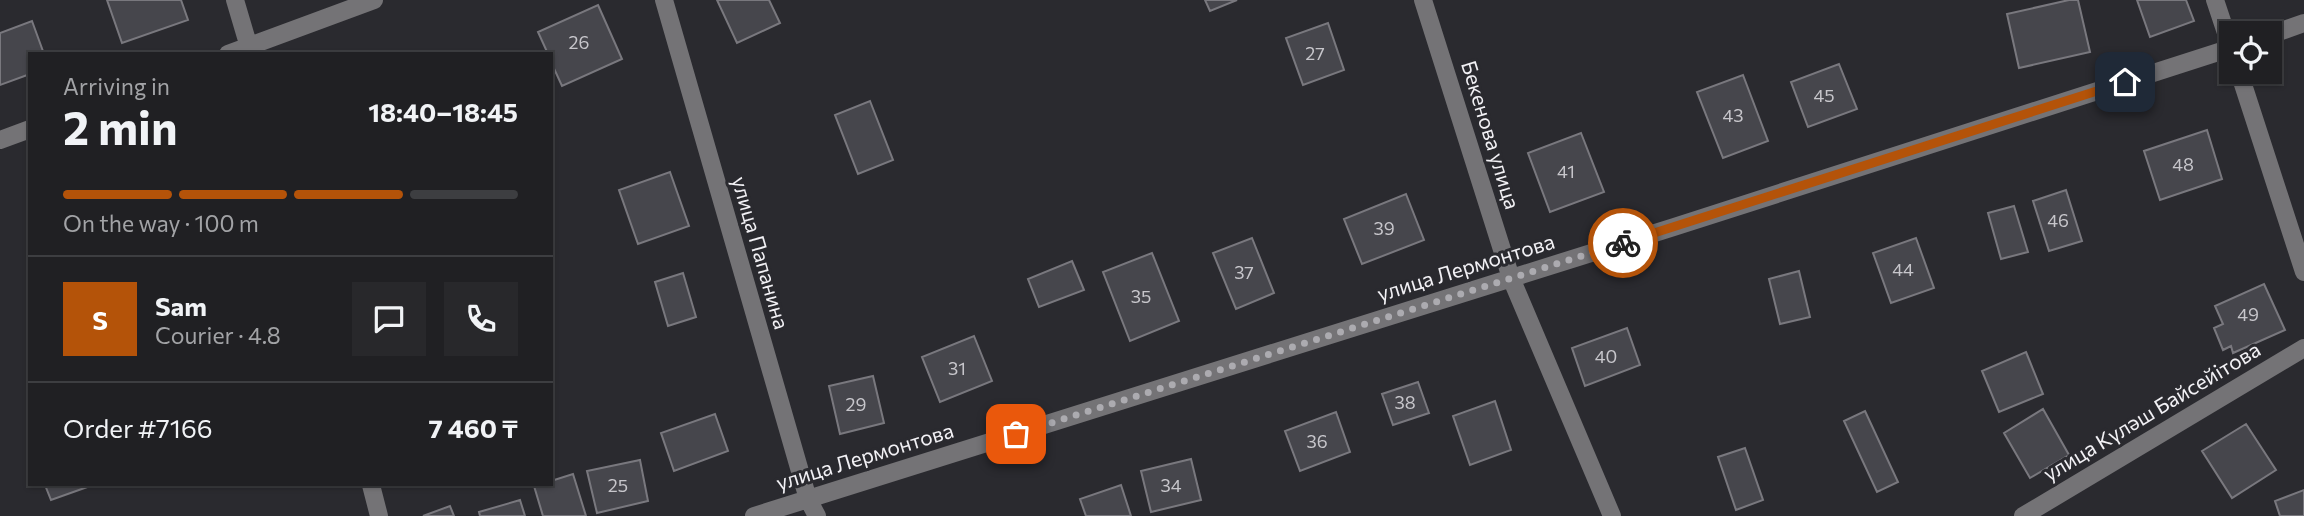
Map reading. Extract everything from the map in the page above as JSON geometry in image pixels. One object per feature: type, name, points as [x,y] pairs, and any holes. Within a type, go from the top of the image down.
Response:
[{"type":"street","points":[[234,0],[250,50],[374,0]]},
{"type":"street","name":"улица Папанина","points":[[664,0],[808,499],[817,516]]},
{"type":"street","name":"Бекенова улица","points":[[1423,0],[1511,278],[1612,516]]},
{"type":"street","points":[[2215,0],[2222,21]]},
{"type":"street","points":[[2282,31],[2304,23]]},
{"type":"street","name":"улица Лермонтова","points":[[754,516],[2219,52]]},
{"type":"street","points":[[2243,84],[2304,272]]},
{"type":"street","points":[[0,140],[28,130]]},
{"type":"street","name":"улица Күләш Байсейітова","points":[[2023,516],[2304,348]]},
{"type":"street","points":[[371,486],[379,516]]},
{"type":"building","points":[[107,0],[181,0],[188,20],[122,43]]},
{"type":"building","points":[[717,0],[769,0],[780,23],[737,43]]},
{"type":"building","points":[[1205,0],[1237,0],[1210,11]]},
{"type":"building","points":[[2078,0],[2090,52],[2019,68],[2007,14]]},
{"type":"building","points":[[2137,0],[2186,0],[2194,21],[2150,37]]},
{"type":"building","points":[[598,5],[622,59],[562,86],[553,66],[553,52],[547,52],[538,32]]},
{"type":"building","points":[[32,21],[43,52],[28,52],[28,75],[0,85],[0,33]]},
{"type":"building","points":[[1328,23],[1344,70],[1303,85],[1286,38]]},
{"type":"building","points":[[1839,64],[1857,109],[1808,127],[1791,82]]},
{"type":"building","points":[[1743,75],[1768,141],[1723,158],[1697,92]]},
{"type":"building","points":[[870,101],[893,160],[858,174],[835,115]]},
{"type":"building","points":[[2207,130],[2222,179],[2160,200],[2144,151]]},
{"type":"building","points":[[1581,133],[1604,192],[1550,212],[1528,153]]},
{"type":"building","points":[[670,172],[689,226],[638,244],[619,190]]},
{"type":"building","points":[[2066,190],[2082,241],[2049,251],[2033,201]]},
{"type":"building","points":[[1406,194],[1424,240],[1362,264],[1344,219]]},
{"type":"building","points":[[2014,206],[2028,252],[2001,259],[1988,213]]},
{"type":"building","points":[[1252,238],[1274,293],[1236,309],[1213,253]]},
{"type":"building","points":[[1916,238],[1934,288],[1891,303],[1873,253]]},
{"type":"building","points":[[1152,253],[1179,321],[1130,341],[1103,272]]},
{"type":"building","points":[[1072,261],[1084,290],[1039,307],[1028,279]]},
{"type":"building","points":[[1799,271],[1810,317],[1780,324],[1769,279]]},
{"type":"building","points":[[683,273],[696,317],[668,326],[655,282]]},
{"type":"building","points":[[2264,284],[2285,330],[2233,353],[2231,346],[2223,350],[2214,328],[2223,324],[2215,306]]},
{"type":"building","points":[[1627,328],[1640,365],[1585,386],[1572,348]]},
{"type":"building","points":[[974,336],[992,381],[940,402],[922,357]]},
{"type":"building","points":[[2026,352],[2043,394],[1999,412],[1982,371]]},
{"type":"building","points":[[873,376],[884,423],[840,434],[829,386]]},
{"type":"building","points":[[1418,382],[1429,413],[1393,425],[1382,394]]},
{"type":"building","points":[[1495,401],[1511,450],[1470,465],[1453,416]]},
{"type":"building","points":[[2043,409],[2069,455],[2030,478],[2004,433]]},
{"type":"building","points":[[1865,411],[1898,482],[1877,492],[1844,421]]},
{"type":"building","points":[[1336,412],[1350,452],[1300,471],[1285,431]]},
{"type":"building","points":[[715,414],[728,451],[674,471],[661,433]]},
{"type":"building","points":[[2246,424],[2276,470],[2232,498],[2202,451]]},
{"type":"building","points":[[1745,448],[1763,500],[1736,510],[1718,457]]},
{"type":"building","points":[[1191,459],[1201,500],[1151,512],[1141,471]]},
{"type":"building","points":[[640,460],[648,501],[597,513],[587,471]]},
{"type":"building","points":[[573,474],[586,516],[543,516],[534,486],[553,486],[553,480]]},
{"type":"building","points":[[1121,485],[1131,516],[1086,516],[1080,499]]},
{"type":"building","points":[[45,486],[90,486],[51,500]]},
{"type":"building","points":[[2304,490],[2304,516],[2280,516],[2275,501]]},
{"type":"building","points":[[520,500],[525,516],[480,516],[479,512]]},
{"type":"building","points":[[450,506],[454,516],[423,516]]},
{"type":"way so far","points":[[1016,434],[1623,243]]},
{"type":"route","points":[[1623,243],[2125,82]]}]
